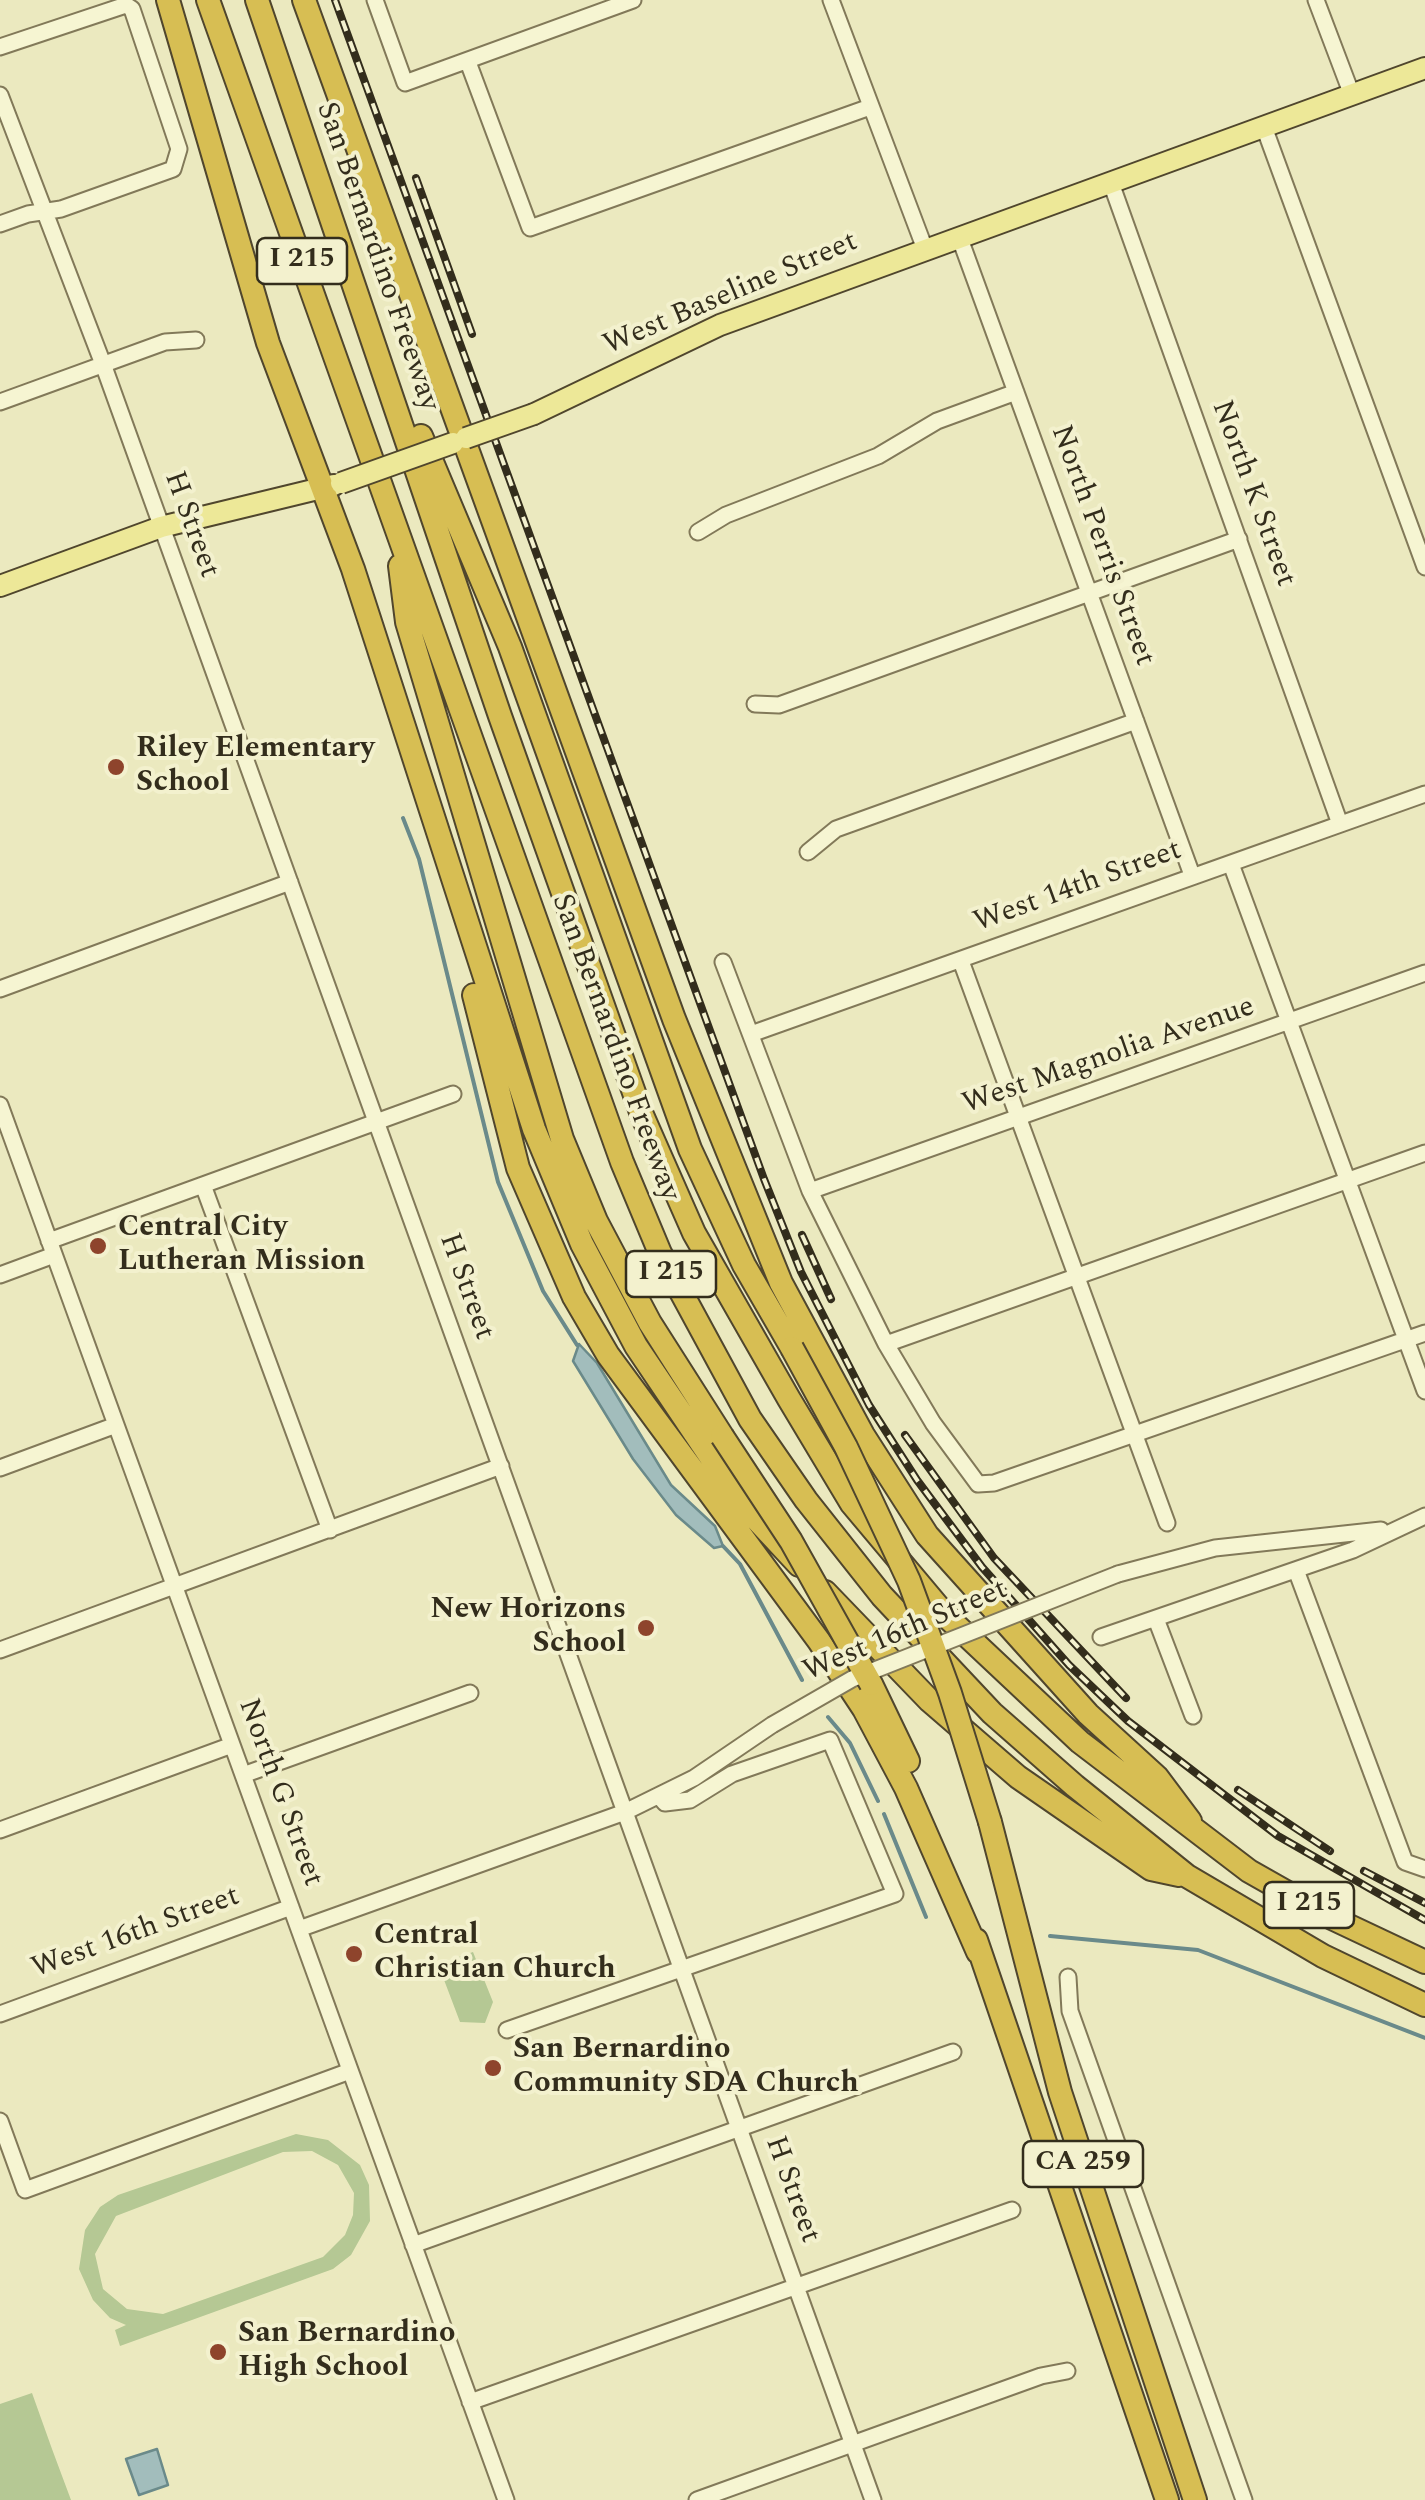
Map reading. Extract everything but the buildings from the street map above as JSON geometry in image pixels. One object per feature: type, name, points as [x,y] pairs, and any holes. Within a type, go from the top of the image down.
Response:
[{"type":"highway","points":[[168,0],[268,343],[332,486],[353,569],[472,949],[534,1129],[582,1244],[636,1346],[743,1505],[880,1652],[1018,1777],[1151,1869],[1187,1876]]},
{"type":"highway","name":"San Bernardino Freeway","points":[[208,0],[622,1162],[660,1252],[714,1356],[806,1500],[933,1654],[1047,1762],[1187,1876],[1324,1956],[1425,2005]]},
{"type":"highway","name":"San Bernardino Freeway","points":[[257,0],[642,1115],[694,1233],[788,1399],[864,1519],[946,1616],[1080,1742],[1200,1837],[1332,1918],[1425,1962]]},
{"type":"highway","points":[[304,0],[674,1019],[771,1261],[894,1486],[946,1557],[1088,1714],[1157,1776],[1200,1837]]},
{"type":"highway","points":[[343,253],[510,647],[668,1095],[744,1265]]},
{"type":"highway","points":[[394,523],[407,622],[562,1139],[596,1220],[650,1323],[791,1541],[871,1684],[972,1920],[978,1952]]},
{"type":"highway","points":[[472,949],[466,960],[518,1168],[574,1297],[608,1355],[820,1641],[864,1709],[906,1788],[978,1952]]},
{"type":"highway","points":[[674,1019],[744,1265]]},
{"type":"highway","name":"CA 259","points":[[744,1265],[846,1447],[909,1580],[990,1822],[1060,2092],[1195,2500]]},
{"type":"highway","name":"CA 259","points":[[978,1952],[1167,2500]]},
{"type":"highway","points":[[1142,2428],[1156,2500]]},
{"type":"main road","name":"West Baseline Street","points":[[0,586],[161,527],[332,486],[534,414],[720,326],[1425,68]]},
{"type":"street","points":[[374,0],[405,83],[633,0]]},
{"type":"street","points":[[830,0],[925,248]]},
{"type":"street","points":[[1316,0],[1352,95]]},
{"type":"street","points":[[0,46],[118,5],[132,10],[179,149],[173,169],[0,224]]},
{"type":"street","points":[[468,62],[530,228],[870,107]]},
{"type":"street","name":"H Street","points":[[0,94],[103,364],[873,2500]]},
{"type":"street","points":[[1264,127],[1420,536],[1425,567]]},
{"type":"street","name":"North K Street","points":[[1111,183],[1340,824]]},
{"type":"street","name":"North Perris Street","points":[[959,236],[1192,875]]},
{"type":"street","points":[[0,402],[165,342],[196,340]]},
{"type":"street","points":[[698,532],[726,514],[878,456],[937,421],[1016,392]]},
{"type":"street","points":[[755,704],[779,705],[1240,539]]},
{"type":"street","points":[[808,852],[836,829],[1136,721]]},
{"type":"street","name":"West 14th Street","points":[[750,1034],[1425,794]]},
{"type":"street","points":[[1232,864],[1425,1391]]},
{"type":"street","points":[[0,989],[290,882]]},
{"type":"street","points":[[961,961],[1167,1523]]},
{"type":"street","points":[[723,962],[810,1191],[886,1344],[933,1423],[978,1484],[1425,1333]]},
{"type":"street","name":"West Magnolia Avenue","points":[[810,1191],[1425,973]]},
{"type":"street","points":[[0,1275],[52,1248],[203,1185],[453,1094]]},
{"type":"street","name":"North G Street","points":[[0,1105],[506,2500]]},
{"type":"street","points":[[886,1344],[1425,1153]]},
{"type":"street","points":[[203,1185],[330,1530]]},
{"type":"street","points":[[0,1468],[116,1425]]},
{"type":"street","points":[[0,1650],[501,1466]]},
{"type":"street","name":"West 16th Street","points":[[1102,1638],[1353,1550],[1425,1516]]},
{"type":"street","name":"West 16th Street","points":[[298,1929],[625,1812],[659,1796],[852,1680],[1118,1574],[1216,1548],[1394,1528]]},
{"type":"street","points":[[1296,1570],[1406,1862],[1425,1869]]},
{"type":"street","points":[[1156,1619],[1193,1716]]},
{"type":"street","points":[[242,1775],[470,1693]]},
{"type":"street","points":[[508,2030],[895,1894],[830,1740],[732,1774],[690,1800],[670,1804],[659,1796]]},
{"type":"street","points":[[0,1830],[232,1745]]},
{"type":"street","name":"West 16th Street","points":[[0,2014],[290,1907]]},
{"type":"street","points":[[1068,1977],[1070,2011],[1244,2500]]},
{"type":"street","points":[[413,2244],[953,2052]]},
{"type":"street","points":[[0,2122],[25,2190],[350,2071]]},
{"type":"street","points":[[470,2402],[1012,2210]]},
{"type":"street","points":[[697,2500],[1068,2371]]},
{"type":"green space","points":[[473,1952],[493,2002],[485,2023],[460,2022],[438,1964]]},
{"type":"green space","points":[[296,2134],[328,2140],[360,2165],[369,2185],[370,2221],[351,2255],[333,2269],[120,2346],[115,2330],[126,2325],[110,2318],[93,2300],[79,2269],[85,2230],[100,2207],[118,2195]],"holes":[[[312,2151],[338,2165],[354,2193],[353,2215],[345,2235],[323,2257],[163,2314],[127,2309],[103,2289],[95,2254],[116,2216],[283,2152]]]},
{"type":"green space","points":[[32,2393],[71,2500],[0,2500],[0,2404]]},
{"type":"water","points":[[579,1344],[597,1363],[671,1485],[715,1526],[723,1546],[714,1548],[676,1515],[633,1459],[573,1361]]},
{"type":"water","points":[[157,2449],[168,2485],[139,2495],[126,2459]]},
{"type":"waterway","points":[[403,818],[419,859],[498,1182],[543,1291],[577,1345]]},
{"type":"waterway","points":[[723,1546],[740,1564],[802,1680]]},
{"type":"waterway","points":[[828,1717],[850,1743],[878,1801]]},
{"type":"waterway","points":[[884,1814],[926,1917]]},
{"type":"waterway","points":[[1050,1936],[1198,1950],[1425,2038]]},
{"type":"railway","points":[[335,0],[764,1179],[801,1272],[869,1405],[917,1480],[982,1567],[1069,1665],[1128,1721],[1278,1836],[1425,1920]]},
{"type":"railway","points":[[416,178],[472,334]]},
{"type":"railway","points":[[802,1235],[831,1299]]},
{"type":"railway","points":[[905,1435],[994,1558],[1126,1698]]},
{"type":"railway","points":[[1238,1790],[1330,1851]]},
{"type":"railway","points":[[1364,1871],[1425,1903]]},
{"type":"place","name":"Riley Elementary School","points":[[116,767]]},
{"type":"place","name":"Central City Lutheran Mission","points":[[98,1246]]},
{"type":"place","name":"New Horizons School","points":[[646,1628]]},
{"type":"place","name":"Central Christian Church","points":[[354,1954]]},
{"type":"place","name":"San Bernardino Community SDA Church","points":[[493,2068]]},
{"type":"place","name":"San Bernardino High School","points":[[218,2352]]}]
